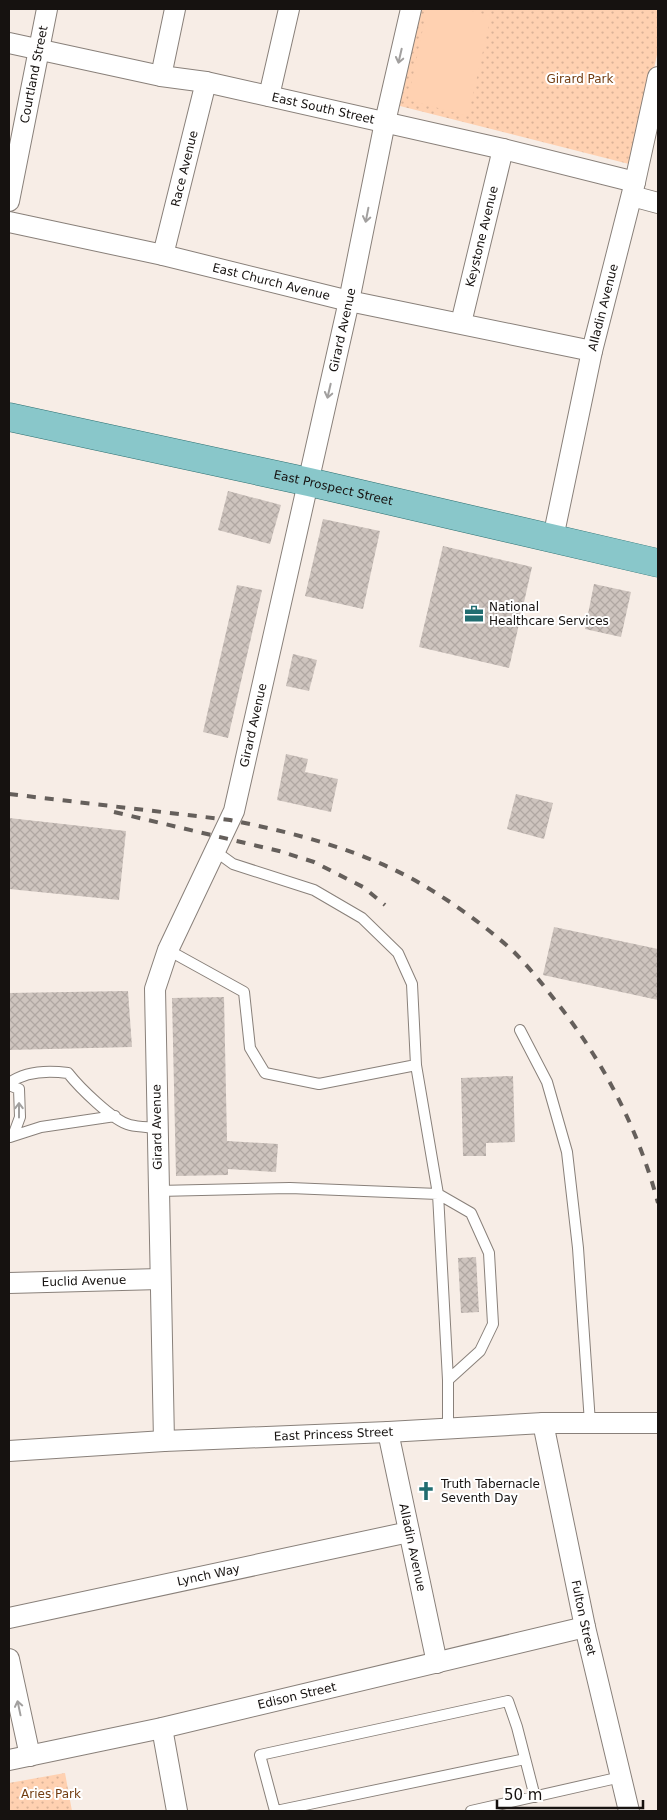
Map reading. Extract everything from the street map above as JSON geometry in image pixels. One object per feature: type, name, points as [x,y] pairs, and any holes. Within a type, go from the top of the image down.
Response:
[{"type":"main road","name":"East Prospect Street","points":[[9,417],[308,482],[658,563]]},
{"type":"street","name":"Courtland Street","points":[[9,201],[47,9]]},
{"type":"street","points":[[161,76],[175,9]]},
{"type":"street","points":[[269,96],[289,9]]},
{"type":"street","name":"Girard Avenue","points":[[164,1441],[155,990],[168,950],[234,811],[349,301],[385,122],[411,9]]},
{"type":"street","name":"East South Street","points":[[9,43],[38,51],[161,76],[206,82],[503,149],[634,189],[658,203]]},
{"type":"street","name":"Alladin Avenue","points":[[553,538],[592,351],[655,108],[658,77]]},
{"type":"street","name":"Race Avenue","points":[[163,255],[206,82]]},
{"type":"street","name":"Keystone Avenue","points":[[461,323],[503,149]]},
{"type":"street","name":"East Church Avenue","points":[[9,222],[163,255],[349,301],[592,351]]},
{"type":"street","name":"Euclid Avenue","points":[[9,1283],[160,1279]]},
{"type":"street","name":"East Princess Street","points":[[9,1452],[164,1441],[388,1432],[543,1423],[658,1422]]},
{"type":"street","name":"Fulton Street","points":[[543,1423],[585,1627],[630,1811]]},
{"type":"street","name":"Alladin Avenue","points":[[388,1432],[437,1663]]},
{"type":"street","name":"Lynch Way","points":[[9,1618],[408,1532]]},
{"type":"street","name":"Edison Street","points":[[9,1760],[162,1728],[585,1627]]},
{"type":"street","points":[[9,1659],[30,1756]]},
{"type":"street","points":[[162,1728],[177,1811]]},
{"type":"lane","points":[[215,850],[233,864],[314,890],[362,918],[398,953],[412,984],[416,1065],[438,1194],[448,1380],[448,1429]]},
{"type":"lane","points":[[168,950],[244,992],[250,1048],[265,1073],[319,1084],[416,1065]]},
{"type":"lane","points":[[520,1030],[547,1082],[567,1152],[578,1248],[590,1423]]},
{"type":"lane","points":[[11,1136],[20,1117],[19,1089],[9,1084],[19,1076],[53,1071],[68,1073],[79,1087],[129,1125],[157,1128]]},
{"type":"lane","points":[[11,1136],[41,1127],[115,1116]]},
{"type":"lane","points":[[158,1191],[290,1188],[438,1194],[471,1213],[489,1253],[493,1324],[480,1351],[448,1380]]},
{"type":"lane","points":[[525,1759],[275,1811],[260,1755],[508,1701],[517,1727],[525,1759],[534,1797]]},
{"type":"lane","points":[[470,1811],[621,1777]]},
{"type":"green space","name":"Girard Park","points":[[418,9],[658,9],[658,50],[633,165],[396,105]]},
{"type":"green space","points":[[427,9],[464,9],[491,16],[468,116],[408,100]]},
{"type":"green space","name":"Aries Park","points":[[65,1773],[72,1811],[9,1811],[9,1783]]},
{"type":"building","points":[[228,491],[281,505],[270,544],[218,530]]},
{"type":"building","points":[[323,519],[380,531],[363,609],[305,596]]},
{"type":"building","name":"National Healthcare Services","points":[[443,546],[532,567],[509,668],[419,647]]},
{"type":"building","points":[[594,584],[631,592],[621,637],[585,629]]},
{"type":"building","points":[[237,585],[262,590],[228,738],[203,732]]},
{"type":"building","points":[[293,654],[317,660],[309,691],[286,686]]},
{"type":"building","points":[[286,754],[308,759],[305,772],[338,779],[331,812],[277,800]]},
{"type":"building","points":[[516,794],[553,803],[544,839],[507,829]]},
{"type":"building","points":[[9,818],[126,831],[119,900],[9,889]]},
{"type":"building","points":[[554,927],[658,949],[658,1000],[543,975]]},
{"type":"building","points":[[128,991],[132,1047],[9,1050],[9,993]]},
{"type":"building","points":[[224,997],[227,1141],[278,1144],[276,1172],[228,1169],[228,1175],[176,1176],[172,998]]},
{"type":"building","points":[[513,1076],[515,1142],[486,1143],[486,1156],[463,1156],[461,1078]]},
{"type":"building","points":[[476,1257],[479,1312],[461,1313],[458,1258]]},
{"type":"railway","points":[[9,794],[230,820],[280,831],[305,837],[378,862],[435,892],[491,932],[512,950],[539,980],[572,1022],[617,1096],[640,1148],[658,1203]]},
{"type":"railway","points":[[114,812],[279,851],[314,862],[363,887],[385,905]]},
{"type":"place","name":"National Healthcare Services","points":[[474,614]]},
{"type":"place","name":"Truth Tabernacle Seventh Day","points":[[426,1491]]}]
